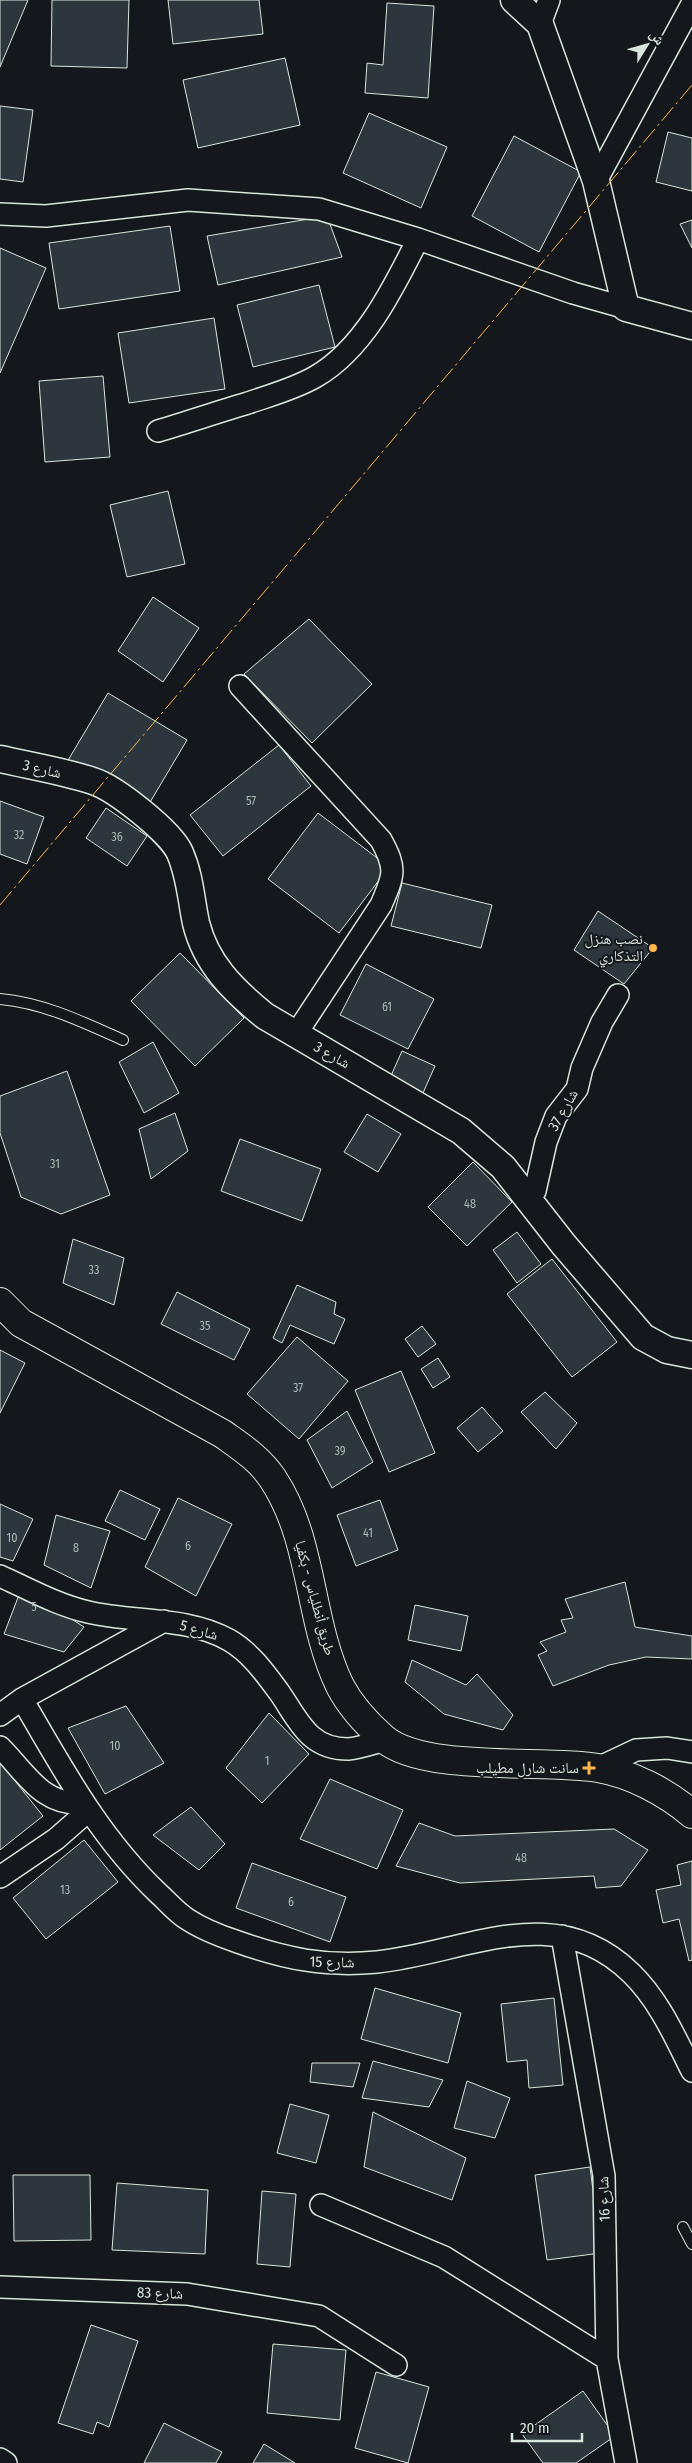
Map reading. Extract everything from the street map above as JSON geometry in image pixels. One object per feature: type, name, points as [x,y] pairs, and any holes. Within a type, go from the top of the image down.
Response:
[{"type":"highway","name":"طريق أنطلياس - بكفيا","points":[[0,1302],[20,1323],[223,1434],[250,1453],[273,1478],[294,1518],[314,1591],[324,1641],[340,1686],[360,1717],[386,1740],[410,1752],[450,1760],[598,1768],[641,1782],[677,1801],[692,1814]]},
{"type":"street","points":[[514,0],[540,24],[596,182],[626,308]]},
{"type":"street","points":[[540,24],[549,0]]},
{"type":"street","points":[[596,182],[692,4]]},
{"type":"street","points":[[0,214],[46,216],[188,200],[319,209],[418,239],[573,293],[692,326]]},
{"type":"street","points":[[158,431],[293,388],[317,376],[340,358],[374,320],[395,285],[418,239]]},
{"type":"street","points":[[240,686],[381,840],[393,865],[391,882],[381,905],[296,1034]]},
{"type":"street","name":"شارع 3","points":[[0,759],[95,781],[134,807],[169,834],[179,851],[189,876],[196,924],[208,956],[224,979],[239,995],[265,1016],[461,1131],[503,1168],[625,1318],[643,1337],[667,1350],[692,1355]]},
{"type":"street","name":"شارع 37","points":[[527,1198],[535,1190],[546,1142],[556,1116],[577,1089],[582,1068],[602,1022],[618,995]]},
{"type":"street","name":"شارع 5","points":[[0,1576],[69,1608],[90,1613],[164,1621],[214,1633],[243,1650],[260,1666],[295,1719],[313,1739],[326,1746],[349,1749],[386,1740]]},
{"type":"street","points":[[0,1716],[22,1700],[164,1621]]},
{"type":"street","name":"شارع 15","points":[[22,1700],[86,1807],[145,1880],[186,1919],[227,1939],[274,1955],[306,1962],[342,1964],[378,1962],[428,1953],[502,1935],[534,1934],[562,1936],[587,1943],[632,1973],[654,2000],[676,2037],[692,2071]]},
{"type":"street","points":[[0,1747],[40,1792],[59,1801],[86,1807]]},
{"type":"street","points":[[598,1768],[636,1750],[667,1748],[692,1752]]},
{"type":"street","points":[[0,1877],[56,1839],[86,1807]]},
{"type":"street","name":"شارع 16","points":[[562,1936],[604,2176],[607,2359],[626,2463]]},
{"type":"street","points":[[321,2205],[444,2257],[607,2359]]},
{"type":"street","name":"شارع 83","points":[[0,2287],[187,2294],[319,2316],[396,2365]]},
{"type":"street","points":[[0,2459],[6,2463]]},
{"type":"lane","points":[[0,998],[24,1002],[59,1012],[123,1040]]},
{"type":"lane","points":[[683,2227],[692,2244]]},
{"type":"building","points":[[0,0],[28,0],[0,67]]},
{"type":"building","points":[[52,0],[129,0],[127,68],[51,66]]},
{"type":"building","points":[[168,0],[259,0],[263,34],[173,44]]},
{"type":"building","points":[[387,3],[434,6],[428,98],[365,93],[367,63],[383,65]]},
{"type":"building","points":[[285,58],[300,125],[198,148],[183,80]]},
{"type":"building","points":[[0,106],[33,110],[23,182],[0,179]]},
{"type":"building","points":[[369,113],[447,147],[421,208],[343,173]]},
{"type":"building","points":[[668,132],[692,138],[692,191],[656,182]]},
{"type":"building","points":[[514,136],[581,172],[539,252],[472,216]]},
{"type":"building","points":[[327,216],[342,257],[218,285],[207,236]]},
{"type":"building","points":[[692,220],[692,248],[680,224]]},
{"type":"building","points":[[170,226],[180,291],[59,309],[49,243]]},
{"type":"building","points":[[0,248],[46,268],[0,373]]},
{"type":"building","points":[[319,285],[335,347],[253,367],[237,305]]},
{"type":"building","points":[[214,318],[225,389],[129,403],[118,333]]},
{"type":"building","points":[[103,376],[110,457],[45,462],[39,381]]},
{"type":"building","points":[[168,491],[185,564],[127,577],[110,505]]},
{"type":"building","points":[[153,597],[199,628],[163,682],[118,651]]},
{"type":"building","points":[[309,619],[372,684],[312,743],[244,674]]},
{"type":"building","points":[[108,693],[187,740],[146,809],[67,762]]},
{"type":"building","points":[[279,745],[311,786],[223,856],[190,815]]},
{"type":"building","points":[[0,801],[44,817],[27,864],[0,854]]},
{"type":"building","points":[[106,808],[147,836],[127,866],[86,838]]},
{"type":"building","points":[[318,813],[389,867],[339,933],[268,879]]},
{"type":"building","points":[[402,883],[492,905],[481,948],[391,926]]},
{"type":"building","points":[[598,911],[653,948],[624,984],[574,950]]},
{"type":"building","points":[[180,953],[244,1018],[195,1066],[131,1001]]},
{"type":"building","points":[[366,964],[434,999],[408,1049],[340,1015]]},
{"type":"building","points":[[153,1042],[179,1093],[144,1113],[119,1062]]},
{"type":"building","points":[[402,1051],[435,1066],[423,1093],[390,1078]]},
{"type":"building","points":[[67,1071],[110,1195],[61,1214],[21,1197],[0,1133],[0,1096]]},
{"type":"building","points":[[175,1113],[188,1151],[151,1179],[139,1129]]},
{"type":"building","points":[[367,1114],[401,1134],[378,1172],[344,1152]]},
{"type":"building","points":[[240,1139],[321,1169],[302,1221],[221,1191]]},
{"type":"building","points":[[473,1162],[512,1202],[467,1246],[428,1207]]},
{"type":"building","points":[[517,1232],[541,1264],[517,1283],[493,1250]]},
{"type":"building","points":[[73,1239],[124,1258],[114,1305],[63,1283]]},
{"type":"building","points":[[552,1259],[617,1342],[572,1377],[507,1294]]},
{"type":"building","points":[[297,1285],[336,1302],[334,1314],[345,1319],[334,1344],[290,1325],[282,1343],[273,1338]]},
{"type":"building","points":[[177,1292],[250,1329],[234,1360],[161,1324]]},
{"type":"building","points":[[422,1326],[436,1344],[418,1357],[405,1339]]},
{"type":"building","points":[[297,1337],[348,1381],[299,1439],[247,1394]]},
{"type":"building","points":[[0,1350],[25,1363],[0,1413]]},
{"type":"building","points":[[438,1358],[450,1377],[433,1388],[421,1369]]},
{"type":"building","points":[[401,1371],[435,1453],[389,1472],[355,1390]]},
{"type":"building","points":[[545,1392],[577,1423],[556,1449],[521,1412]]},
{"type":"building","points":[[482,1407],[503,1431],[478,1452],[457,1428]]},
{"type":"building","points":[[347,1411],[373,1462],[332,1488],[307,1440]]},
{"type":"building","points":[[120,1490],[160,1509],[145,1540],[105,1521]]},
{"type":"building","points":[[178,1498],[232,1524],[196,1596],[145,1567]]},
{"type":"building","points":[[380,1500],[398,1550],[356,1566],[337,1515]]},
{"type":"building","points":[[0,1504],[33,1519],[13,1561],[0,1557]]},
{"type":"building","points":[[56,1515],[110,1531],[91,1588],[44,1565]]},
{"type":"building","points":[[625,1582],[635,1627],[692,1636],[692,1659],[646,1657],[609,1665],[553,1686],[538,1655],[547,1651],[540,1642],[566,1632],[561,1620],[573,1618],[565,1599]]},
{"type":"building","points":[[22,1587],[84,1627],[64,1652],[4,1634]]},
{"type":"building","points":[[415,1605],[468,1616],[461,1651],[408,1640]]},
{"type":"building","points":[[412,1660],[466,1685],[477,1674],[513,1715],[503,1730],[444,1714],[405,1682]]},
{"type":"building","points":[[126,1706],[164,1763],[105,1794],[68,1728]]},
{"type":"building","points":[[269,1713],[309,1754],[262,1803],[226,1768]]},
{"type":"building","points":[[0,1762],[43,1816],[0,1850]]},
{"type":"building","points":[[330,1779],[403,1810],[377,1869],[300,1839]]},
{"type":"building","points":[[191,1807],[225,1844],[199,1870],[153,1835]]},
{"type":"building","points":[[419,1823],[455,1836],[614,1829],[648,1850],[621,1886],[596,1888],[594,1876],[460,1883],[396,1866]]},
{"type":"building","points":[[84,1840],[118,1882],[46,1939],[13,1898]]},
{"type":"building","points":[[692,1861],[692,1960],[689,1961],[679,1919],[663,1923],[656,1890],[681,1885],[677,1865]]},
{"type":"building","points":[[252,1863],[346,1897],[330,1942],[236,1908]]},
{"type":"building","points":[[375,1988],[461,2013],[448,2063],[361,2039]]},
{"type":"building","points":[[554,1998],[563,2085],[529,2088],[527,2060],[507,2062],[501,2004]]},
{"type":"building","points":[[373,2061],[443,2080],[429,2107],[362,2098]]},
{"type":"building","points":[[312,2063],[360,2063],[353,2087],[310,2082]]},
{"type":"building","points":[[467,2081],[510,2098],[495,2138],[454,2128]]},
{"type":"building","points":[[290,2104],[329,2115],[316,2163],[277,2153]]},
{"type":"building","points":[[373,2112],[466,2158],[452,2200],[364,2167]]},
{"type":"building","points":[[590,2167],[601,2253],[547,2260],[535,2175]]},
{"type":"building","points":[[13,2175],[90,2175],[91,2240],[14,2241]]},
{"type":"building","points":[[117,2183],[208,2190],[205,2254],[112,2250]]},
{"type":"building","points":[[262,2191],[296,2194],[290,2267],[257,2264]]},
{"type":"building","points":[[91,2325],[138,2341],[109,2427],[97,2422],[93,2434],[58,2423]]},
{"type":"building","points":[[273,2344],[346,2350],[340,2420],[267,2413]]},
{"type":"building","points":[[376,2372],[429,2387],[408,2463],[355,2448]]},
{"type":"building","points":[[583,2391],[615,2436],[576,2463],[543,2463],[522,2434]]},
{"type":"building","points":[[164,2423],[222,2452],[216,2463],[144,2463]]},
{"type":"building","points":[[264,2444],[295,2463],[253,2463]]},
{"type":"power","points":[[0,905],[692,85]]},
{"type":"place","name":"نصب هنزل التذكاري","points":[[653,948]]},
{"type":"place","name":"سانت شارل مطيلب","points":[[589,1768]]}]
